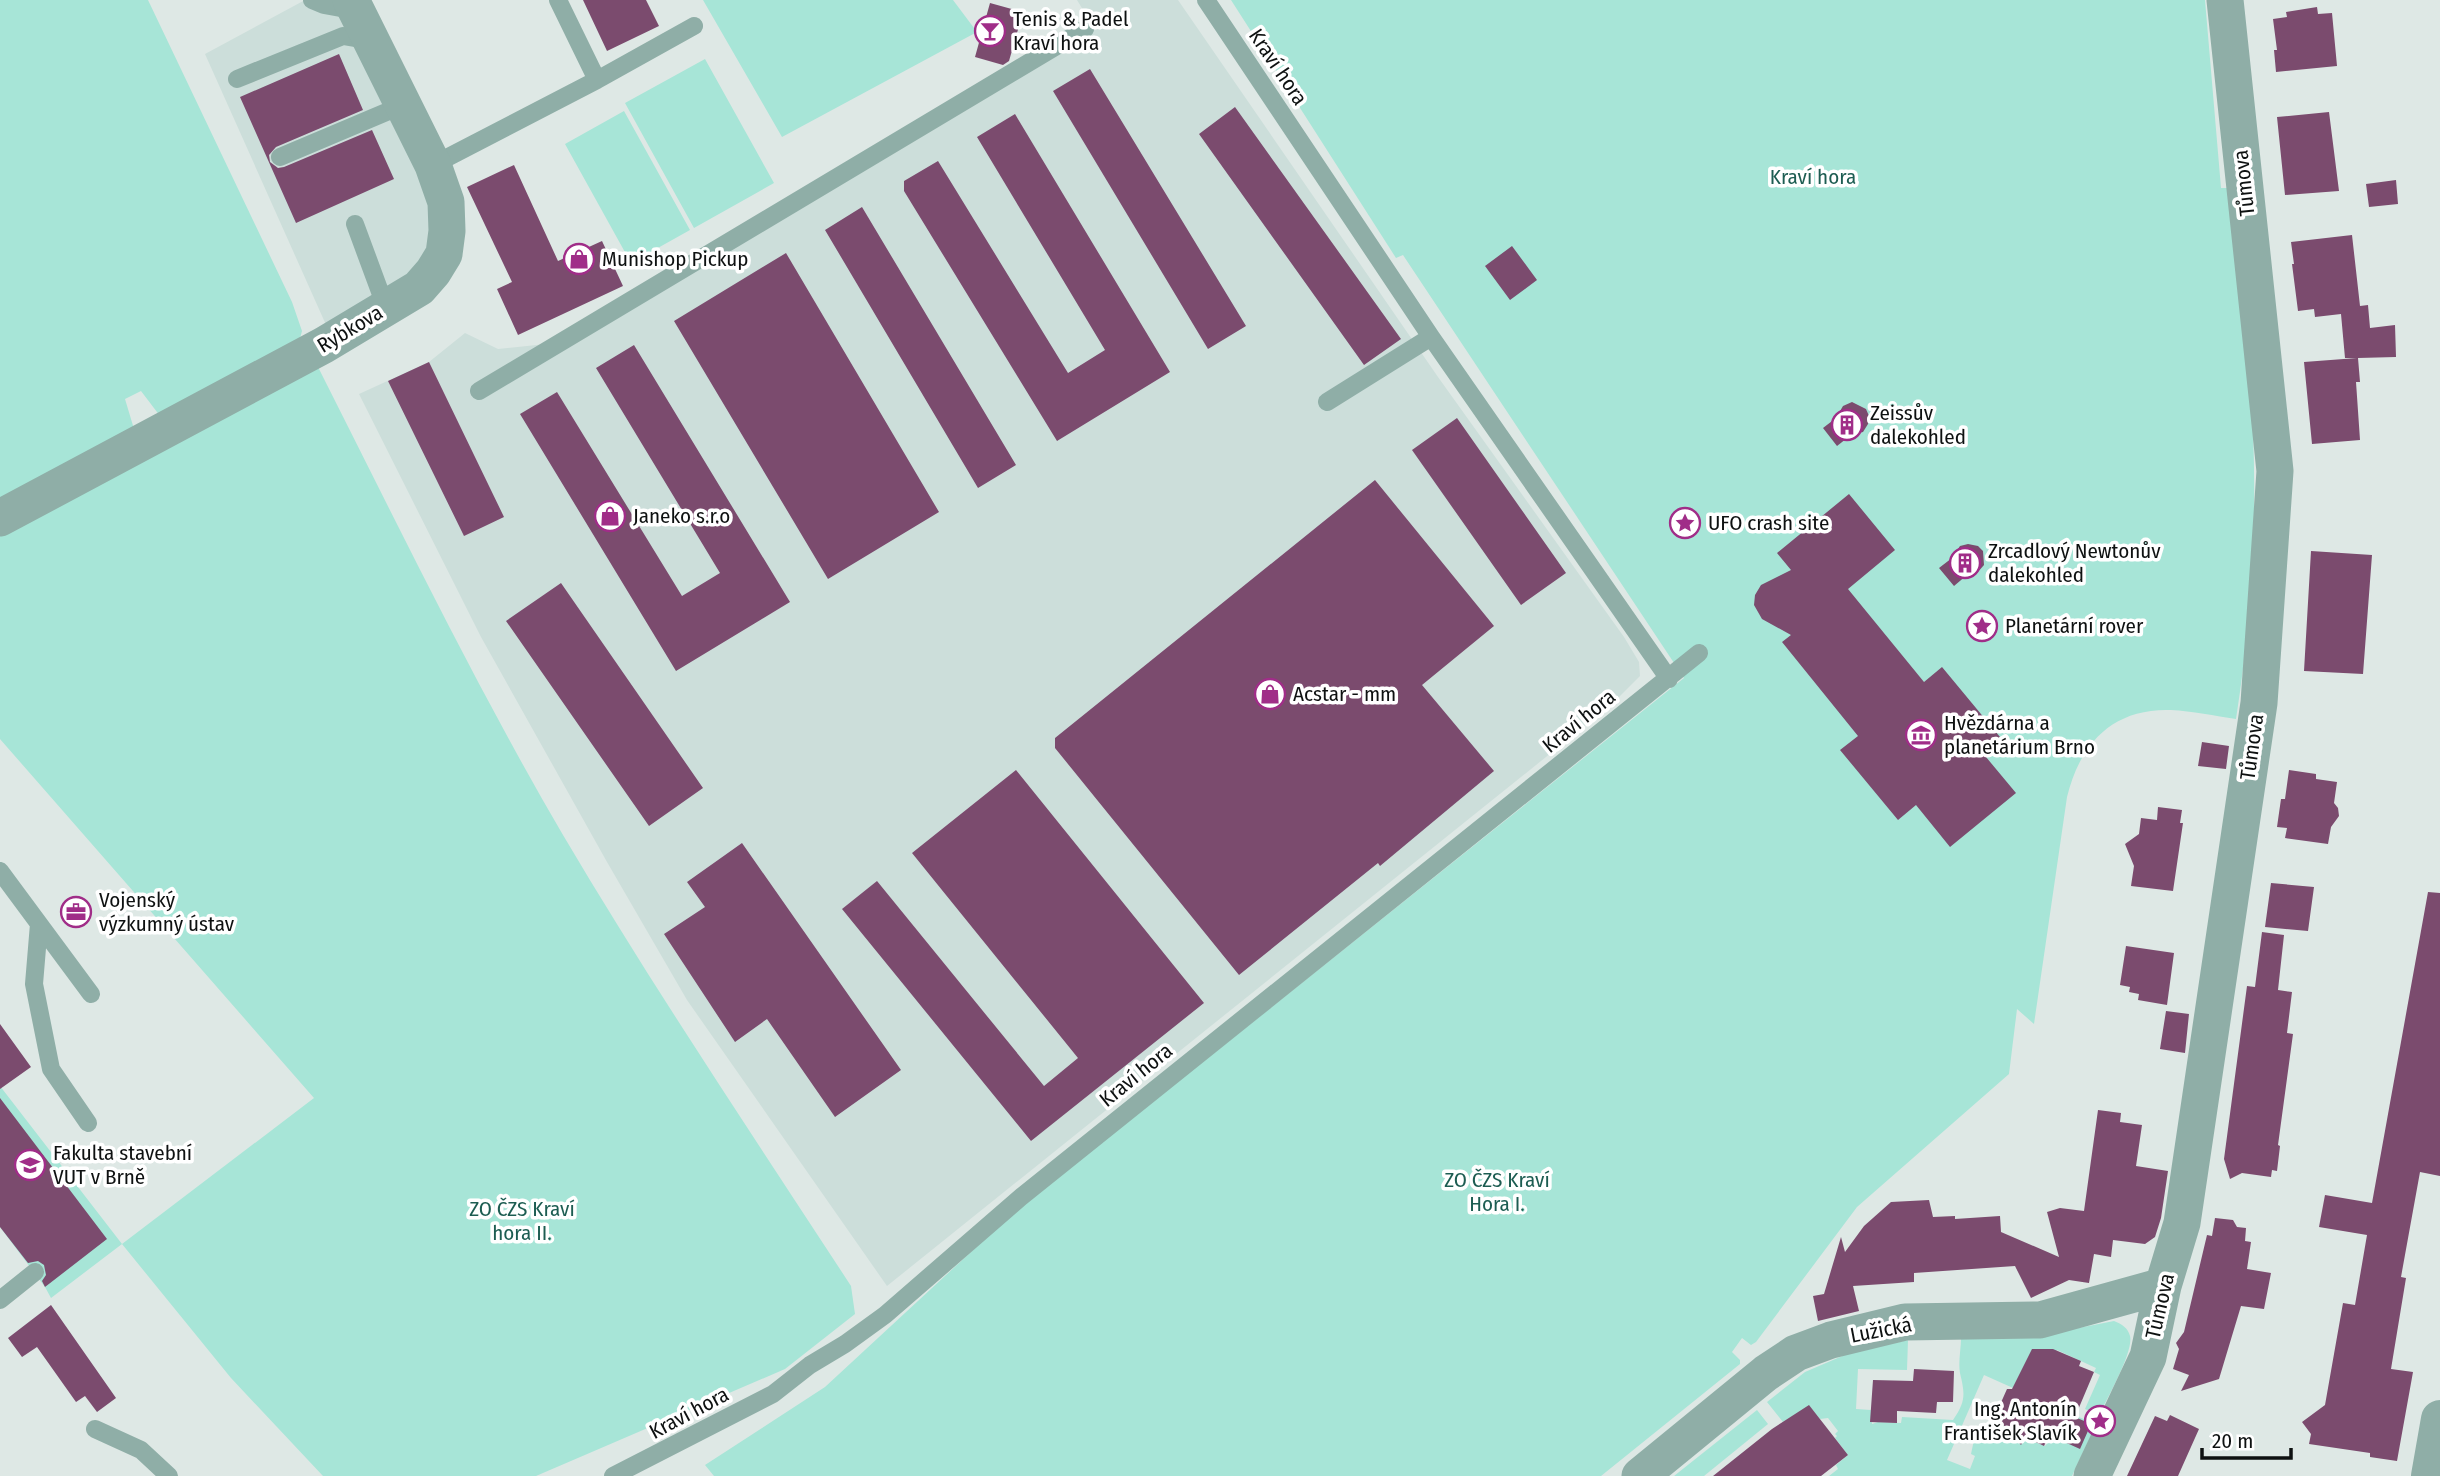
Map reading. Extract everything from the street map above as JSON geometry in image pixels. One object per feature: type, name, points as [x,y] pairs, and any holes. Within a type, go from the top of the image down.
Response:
[{"type":"street","name":"Tůmova","points":[[2092,1476],[2148,1357],[2163,1286],[2182,1223],[2259,703],[2275,471],[2225,0]]},
{"type":"street","name":"Rybkova","points":[[0,518],[324,345],[419,288],[433,272],[444,254],[447,231],[446,202],[433,165],[360,18]]},
{"type":"street","name":"Lužická","points":[[1640,1476],[1766,1373],[1796,1353],[1831,1340],[1905,1322],[2040,1320],[2163,1286]]},
{"type":"street","points":[[2430,1476],[2440,1419]]},
{"type":"lane","points":[[237,79],[343,36],[360,18],[312,0]]},
{"type":"lane","points":[[558,0],[597,80]]},
{"type":"lane","name":"Kraví hora","points":[[1206,0],[1432,337],[1668,679]]},
{"type":"lane","points":[[433,165],[694,26]]},
{"type":"lane","points":[[479,391],[1085,29]]},
{"type":"lane","points":[[280,157],[403,105]]},
{"type":"lane","points":[[355,224],[386,308]]},
{"type":"lane","points":[[1327,402],[1432,337]]},
{"type":"lane","name":"Kraví hora","points":[[613,1476],[773,1394],[810,1365],[885,1315],[1021,1197],[1699,653]]},
{"type":"lane","points":[[0,871],[91,994]]},
{"type":"lane","points":[[39,924],[34,984],[51,1069],[88,1123]]},
{"type":"lane","points":[[0,1300],[35,1272]]},
{"type":"lane","points":[[95,1429],[141,1450],[169,1476]]},
{"type":"shaded area","points":[[305,0],[339,0],[437,214],[426,266],[327,327],[205,54]]},
{"type":"shaded area","points":[[1077,0],[1178,0],[1438,377],[1624,637],[1639,662],[1640,676],[1612,704],[887,1286],[687,1000],[481,637],[359,394],[429,362],[465,333],[498,349],[546,344],[1088,18]]},
{"type":"green space","points":[[0,0],[148,0],[292,302],[302,331],[299,342],[160,416],[141,391],[125,399],[134,429],[0,500]]},
{"type":"green space","points":[[703,0],[953,0],[977,32],[782,137]]},
{"type":"green space","name":"ZO ČZS Kraví Hora I.","points":[[1231,0],[2205,0],[2221,188],[2229,188],[2253,432],[2252,576],[2236,719],[2171,710],[2150,711],[2132,715],[2116,723],[2090,746],[2080,761],[2067,797],[2034,1024],[2017,1009],[2009,1074],[1857,1207],[1756,1342],[1751,1345],[1742,1338],[1732,1352],[1740,1360],[1740,1364],[1601,1476],[714,1476],[705,1465],[825,1387],[1012,1214],[1684,678],[1403,255],[1396,258]]},
{"type":"green space","points":[[705,59],[774,183],[694,228],[625,103]]},
{"type":"green space","points":[[624,111],[690,230],[631,263],[565,144]]},
{"type":"green space","name":"ZO ČZS Kraví hora II.","points":[[317,365],[530,778],[633,949],[851,1286],[855,1314],[785,1369],[536,1476],[323,1476],[231,1378],[122,1244],[314,1098],[0,739],[0,531]]},
{"type":"green space","name":"Fakulta stavební VUT v Brně","points":[[0,1086],[122,1244],[51,1298],[0,1227]]},
{"type":"green space","points":[[2114,1321],[2128,1331],[2130,1343],[2119,1375],[2099,1415],[2085,1409],[2100,1375],[2094,1372],[2096,1368],[2057,1350],[2054,1356],[2033,1349],[2013,1388],[1984,1375],[1947,1460],[1970,1469],[1975,1456],[1971,1454],[1974,1440],[1982,1443],[1993,1420],[2007,1427],[2006,1431],[2045,1446],[2056,1430],[2059,1409],[2096,1424],[2072,1476],[1829,1476],[1838,1469],[1836,1465],[1848,1455],[1835,1438],[1838,1431],[1828,1418],[1820,1419],[1809,1406],[1783,1422],[1767,1402],[1805,1372],[1847,1354],[1908,1340],[1907,1370],[1858,1369],[1856,1409],[1871,1410],[1872,1424],[1901,1423],[1902,1417],[1953,1420],[1963,1397],[1959,1369],[1961,1338],[2053,1333]]},
{"type":"green space","points":[[1757,1410],[1768,1424],[1704,1476],[1674,1476]]},
{"type":"building","points":[[583,0],[646,0],[659,26],[607,51]]},
{"type":"building","points":[[990,3],[1023,12],[1009,61],[1003,65],[975,57]]},
{"type":"building","points":[[2317,7],[2318,14],[2332,13],[2337,66],[2276,72],[2274,50],[2277,50],[2273,19],[2287,17],[2286,12]]},
{"type":"building","points":[[339,54],[363,110],[276,147],[269,155],[270,162],[278,168],[284,167],[372,130],[394,179],[296,223],[240,97]]},
{"type":"building","points":[[1090,69],[1246,326],[1208,349],[1053,91]]},
{"type":"building","points":[[1235,107],[1401,339],[1364,365],[1199,134]]},
{"type":"building","points":[[2329,112],[2339,191],[2285,195],[2277,117]]},
{"type":"building","points":[[1015,114],[1170,372],[1057,441],[904,191],[904,181],[938,161],[1068,373],[1105,350],[977,137]]},
{"type":"building","points":[[514,165],[558,261],[602,241],[623,286],[518,335],[497,289],[512,282],[467,187]]},
{"type":"building","points":[[2396,180],[2398,204],[2369,207],[2366,184]]},
{"type":"building","points":[[862,207],[1016,465],[978,488],[825,230]]},
{"type":"building","points":[[2352,235],[2360,306],[2368,305],[2370,328],[2395,325],[2396,357],[2358,358],[2360,382],[2356,382],[2360,440],[2312,444],[2304,362],[2357,358],[2345,358],[2341,314],[2315,317],[2314,309],[2298,311],[2291,242]]},
{"type":"building","points":[[1512,246],[1537,280],[1510,300],[1485,266]]},
{"type":"building","points":[[786,253],[939,512],[828,579],[674,321]]},
{"type":"building","points":[[634,345],[790,602],[676,671],[520,414],[557,392],[682,596],[720,573],[596,368]]},
{"type":"building","points":[[429,362],[504,517],[464,536],[388,381]]},
{"type":"building","name":"Zeissův dalekohled","points":[[1852,402],[1866,409],[1868,424],[1863,432],[1851,435],[1837,446],[1823,428],[1836,418],[1843,406]]},
{"type":"building","points":[[1457,418],[1566,573],[1521,605],[1412,450]]},
{"type":"building","points":[[1375,480],[1494,626],[1422,685],[1494,771],[1380,866],[1378,863],[1239,975],[1055,748],[1055,738]]},
{"type":"building","points":[[1849,494],[1895,550],[1848,589],[1924,682],[1942,667],[2000,737],[1981,751],[2016,793],[1950,847],[1916,805],[1898,820],[1840,750],[1858,736],[1782,642],[1791,635],[1762,619],[1754,605],[1755,595],[1761,585],[1791,570],[1777,553]]},
{"type":"building","name":"Zrcadlový Newtonův dalekohled","points":[[1960,546],[1978,546],[1983,551],[1984,565],[1977,573],[1967,575],[1954,586],[1939,568],[1952,558]]},
{"type":"building","points":[[2311,551],[2372,555],[2363,674],[2304,671]]},
{"type":"building","points":[[561,583],[703,788],[649,826],[506,621]]},
{"type":"building","points":[[2202,742],[2229,746],[2226,769],[2198,766]]},
{"type":"building","points":[[1016,770],[1204,1003],[1031,1141],[842,909],[877,881],[1044,1086],[1078,1058],[912,853]]},
{"type":"building","points":[[2289,770],[2316,774],[2316,779],[2337,782],[2334,803],[2339,816],[2331,827],[2328,844],[2285,838],[2287,828],[2277,827]]},
{"type":"building","points":[[2158,807],[2182,810],[2180,823],[2183,823],[2173,891],[2131,886],[2134,866],[2125,844],[2139,834],[2141,818],[2157,820]]},
{"type":"building","points":[[742,843],[901,1070],[835,1117],[767,1019],[735,1042],[664,934],[705,907],[687,882]]},
{"type":"building","points":[[2271,883],[2314,887],[2308,931],[2265,927]]},
{"type":"building","points":[[2428,892],[2440,893],[2440,1176],[2420,1172],[2401,1277],[2406,1278],[2391,1369],[2413,1372],[2397,1461],[2370,1457],[2370,1453],[2309,1444],[2311,1434],[2302,1422],[2325,1405],[2343,1303],[2355,1305],[2367,1235],[2319,1227],[2325,1195],[2372,1203]]},
{"type":"building","points":[[2262,932],[2284,935],[2278,990],[2292,992],[2287,1033],[2293,1034],[2277,1171],[2272,1170],[2271,1177],[2242,1173],[2230,1179],[2224,1159],[2247,986],[2255,987]]},
{"type":"building","points":[[2126,946],[2174,953],[2167,1005],[2138,1000],[2139,994],[2129,992],[2130,987],[2120,985]]},
{"type":"building","points":[[2166,1011],[2189,1014],[2185,1053],[2160,1049]]},
{"type":"building","points":[[0,1024],[31,1067],[0,1089]]},
{"type":"building","name":"Fakulta stavební VUT v Brně","points":[[0,1098],[107,1239],[45,1287],[42,1281],[46,1275],[44,1265],[38,1261],[28,1263],[0,1227]]},
{"type":"building","points":[[2098,1110],[2121,1113],[2120,1122],[2142,1125],[2136,1166],[2168,1171],[2161,1218],[2155,1237],[2145,1244],[2113,1240],[2111,1257],[2094,1254],[2089,1283],[2069,1280],[2031,1298],[2015,1266],[1914,1273],[1914,1282],[1853,1286],[1859,1311],[1818,1321],[1813,1296],[1824,1294],[1841,1237],[1845,1252],[1864,1226],[1891,1202],[1929,1200],[1933,1217],[1955,1216],[1955,1219],[2000,1216],[2001,1232],[2059,1257],[2047,1212],[2060,1208],[2084,1211]]},
{"type":"building","points":[[2215,1218],[2233,1220],[2237,1227],[2246,1228],[2245,1241],[2251,1242],[2247,1269],[2271,1273],[2264,1309],[2241,1306],[2219,1379],[2181,1391],[2189,1375],[2173,1369],[2179,1349],[2176,1343],[2184,1332],[2207,1235],[2212,1236]]},
{"type":"building","points":[[51,1305],[116,1398],[97,1412],[85,1396],[76,1402],[37,1347],[22,1357],[8,1338]]},
{"type":"building","points":[[2032,1349],[2053,1349],[2081,1361],[2079,1366],[2094,1372],[2075,1417],[2091,1424],[2080,1449],[2049,1435],[2044,1446],[2026,1437],[2021,1445],[1995,1416],[2007,1389],[2012,1389]]},
{"type":"building","points":[[1914,1369],[1954,1371],[1953,1402],[1937,1402],[1936,1413],[1897,1411],[1897,1423],[1870,1422],[1873,1380],[1913,1381]]},
{"type":"building","points":[[1809,1405],[1848,1455],[1821,1476],[1713,1476],[1772,1429]]},
{"type":"building","points":[[2170,1415],[2199,1429],[2178,1476],[2127,1476],[2155,1416],[2167,1421]]},
{"type":"place","name":"Tenis & Padel Kraví hora","points":[[990,31]]},
{"type":"place","name":"Munishop Pickup","points":[[579,259]]},
{"type":"place","name":"Zeissův dalekohled","points":[[1847,425]]},
{"type":"place","name":"Janeko s.r.o","points":[[610,516]]},
{"type":"place","name":"UFO crash site","points":[[1685,523]]},
{"type":"place","name":"Zrcadlový Newtonův dalekohled","points":[[1965,563]]},
{"type":"place","name":"Planetární rover","points":[[1982,626]]},
{"type":"place","name":"Acstar - mm","points":[[1270,694]]},
{"type":"place","name":"Hvězdárna a planetárium Brno","points":[[1921,735]]},
{"type":"place","name":"Vojenský výzkumný ústav","points":[[76,912]]},
{"type":"place","name":"Fakulta stavební VUT v Brně","points":[[30,1165]]},
{"type":"place","name":"Ing. Antonín František Slavík","points":[[2100,1421]]}]
